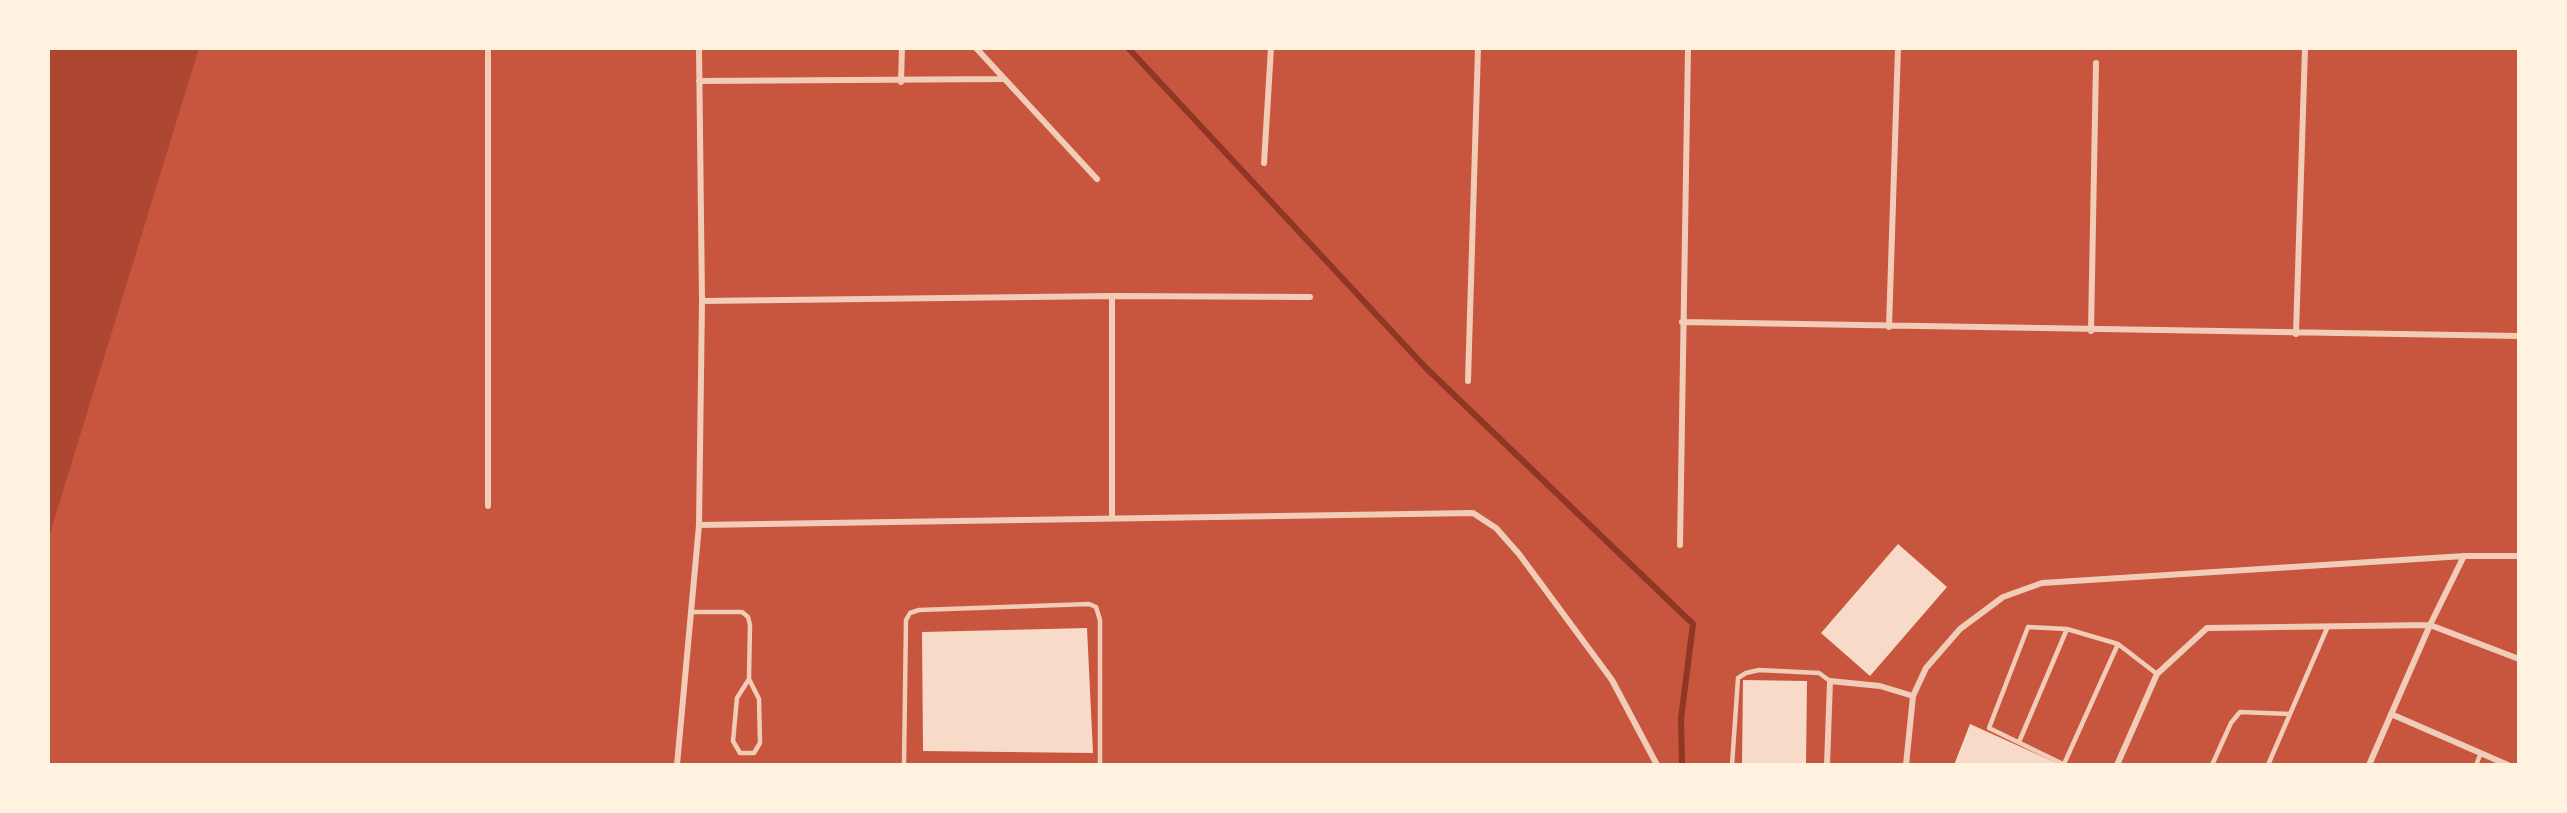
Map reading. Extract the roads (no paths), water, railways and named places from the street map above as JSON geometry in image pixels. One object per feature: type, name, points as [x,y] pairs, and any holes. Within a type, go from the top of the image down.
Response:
[{"type":"street","points":[[488,48],[488,506]]},
{"type":"street","points":[[677,765],[699,525],[702,301],[699,48]]},
{"type":"street","points":[[901,82],[902,48]]},
{"type":"street","points":[[975,48],[1097,179]]},
{"type":"street","points":[[1264,163],[1271,48]]},
{"type":"street","points":[[1468,381],[1478,48]]},
{"type":"street","points":[[1680,545],[1688,48]]},
{"type":"street","points":[[1889,327],[1898,48]]},
{"type":"street","points":[[2296,334],[2305,48]]},
{"type":"street","points":[[2091,331],[2096,63]]},
{"type":"street","points":[[699,81],[1003,80]]},
{"type":"street","points":[[702,301],[1112,296],[1310,297]]},
{"type":"street","points":[[1112,296],[1112,518]]},
{"type":"street","points":[[1682,322],[2091,331],[2519,336]]},
{"type":"street","points":[[699,525],[1473,513],[1496,528],[1519,554],[1612,680],[1657,765]]},
{"type":"street","points":[[2369,765],[2430,625],[2464,556]]},
{"type":"street","points":[[1906,765],[1913,696],[1926,668],[1960,629],[2003,597],[2043,583],[2464,556],[2519,556]]},
{"type":"street","points":[[2117,765],[2157,674],[2207,628],[2430,625],[2519,659]]},
{"type":"street","points":[[1827,765],[1830,681],[1880,686],[1913,696]]},
{"type":"street","points":[[2391,714],[2508,765]]},
{"type":"lane","points":[[904,765],[906,620],[910,613],[919,610],[1089,604],[1096,607],[1100,620],[1100,765]]},
{"type":"lane","points":[[691,612],[742,612],[748,617],[750,625],[748,679],[737,698],[734,741],[740,753],[754,753],[760,743],[759,699],[748,679]]},
{"type":"lane","points":[[2268,765],[2328,626]]},
{"type":"lane","points":[[2118,644],[2064,765],[1989,728],[2027,628],[2067,629],[2118,644],[2157,674]]},
{"type":"lane","points":[[2019,742],[2067,629]]},
{"type":"lane","points":[[1732,765],[1735,691],[1738,678],[1746,673],[1760,670],[1819,673],[1830,681]]},
{"type":"lane","points":[[2212,765],[2231,723],[2240,712],[2290,714]]},
{"type":"lane","points":[[2476,765],[2481,753]]},
{"type":"waterway","points":[[1128,48],[1426,368],[1693,624],[1681,719],[1682,765]]}]
